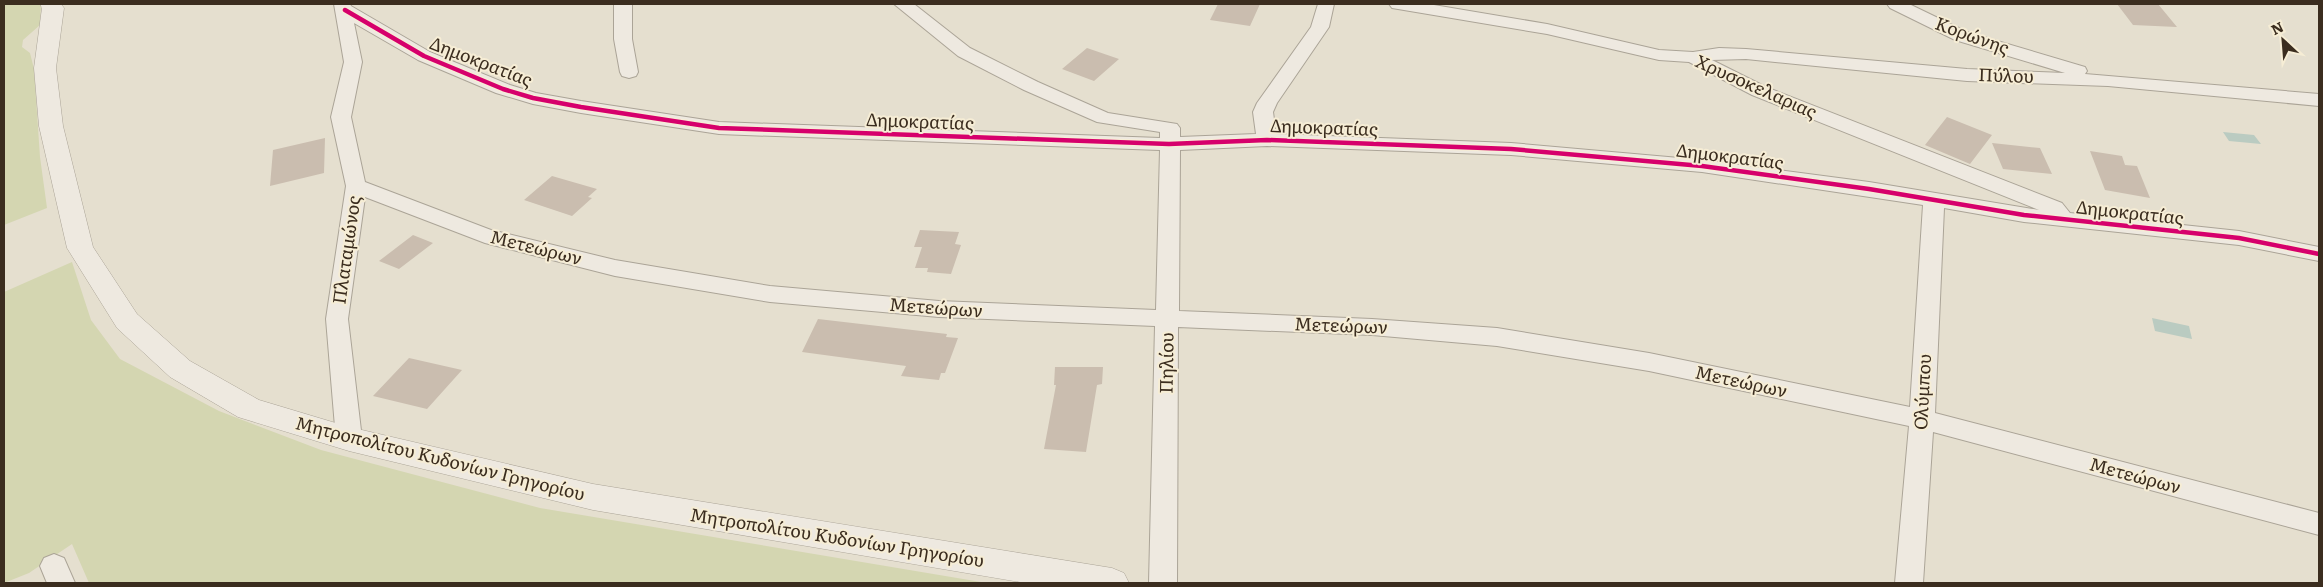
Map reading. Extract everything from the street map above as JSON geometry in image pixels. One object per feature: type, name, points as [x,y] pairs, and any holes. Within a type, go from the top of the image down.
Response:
[{"type":"street","points":[[623,4],[624,39],[629,72]]},
{"type":"street","points":[[903,4],[964,52],[1031,86],[1104,118],[1170,128],[1169,144]]},
{"type":"street","points":[[1267,140],[1263,112],[1267,102],[1320,27],[1326,4]]},
{"type":"street","name":"Χρυσοκελαριας","points":[[1398,4],[1546,30],[1659,55],[1692,57],[1759,92],[2055,208],[2065,220]]},
{"type":"street","name":"Κορώνης","points":[[1896,4],[1961,36],[2108,80]]},
{"type":"street","name":"Μητροπολίτου Κυδονίων Γρηγορίου","points":[[55,5],[45,68],[51,126],[80,248],[128,321],[180,369],[249,409],[349,439],[593,498],[1112,583]]},
{"type":"street","name":"Δημοκρατίας","points":[[343,7],[424,56],[503,89],[533,98],[642,118],[739,129],[873,135],[1169,144],[1267,140],[1511,149],[1692,165],[1934,200],[2006,213],[2219,235],[2319,254]]},
{"type":"street","name":"Πλαταμώνος","points":[[343,7],[353,62],[341,117],[356,186],[337,320],[349,439]]},
{"type":"street","name":"Πύλου","points":[[1692,57],[1719,53],[1746,54],[1967,74],[2108,80],[2319,100]]},
{"type":"street","name":"Πηλίου","points":[[1163,583],[1169,144]]},
{"type":"street","name":"Μετεώρων","points":[[356,186],[485,236],[615,268],[770,294],[939,309],[1372,327],[1497,337],[1649,362],[1922,420],[2319,524]]},
{"type":"street","name":"Ολύμπου","points":[[1909,583],[1922,420],[1934,200]]},
{"type":"green space","points":[[4,4],[41,4],[40,25],[23,40],[22,47],[30,53],[34,69],[40,157],[47,208],[4,225]]},
{"type":"green space","points":[[72,262],[91,320],[120,359],[219,411],[321,450],[540,508],[987,583],[89,583],[72,544],[29,573],[4,583],[4,292]]},
{"type":"shaded area","points":[[2223,132],[2254,135],[2261,144],[2229,141]]},
{"type":"shaded area","points":[[2152,318],[2189,326],[2192,339],[2155,331]]},
{"type":"building","points":[[1218,4],[1260,4],[1250,26],[1210,20]]},
{"type":"building","points":[[2117,4],[2158,4],[2177,27],[2133,25]]},
{"type":"building","points":[[1087,48],[1119,59],[1094,81],[1062,69]]},
{"type":"building","points":[[1947,117],[1992,135],[1970,164],[1925,145]]},
{"type":"building","points":[[325,138],[324,173],[270,186],[273,150]]},
{"type":"building","points":[[1992,143],[2040,148],[2052,174],[2003,169]]},
{"type":"building","points":[[2090,151],[2122,156],[2125,165],[2137,166],[2150,198],[2105,190]]},
{"type":"building","points":[[552,176],[597,189],[588,197],[592,198],[572,216],[524,200]]},
{"type":"building","points":[[920,230],[959,232],[955,244],[961,245],[951,274],[927,272],[928,268],[915,268],[922,247],[914,247]]},
{"type":"building","points":[[413,235],[433,243],[399,269],[379,261]]},
{"type":"building","points":[[818,319],[947,334],[946,337],[958,338],[945,373],[941,373],[939,380],[901,376],[906,366],[802,352]]},
{"type":"building","points":[[409,358],[462,370],[427,409],[373,396]]},
{"type":"building","points":[[1055,367],[1103,367],[1102,384],[1097,385],[1086,452],[1044,449],[1056,385],[1054,385]]},
{"type":"cycle path","points":[[345,10],[424,56],[503,89],[533,98],[581,107],[719,128],[873,135],[1169,144],[1267,140],[1511,149],[1702,166],[1869,189],[2024,215],[2239,238],[2319,254]]}]
